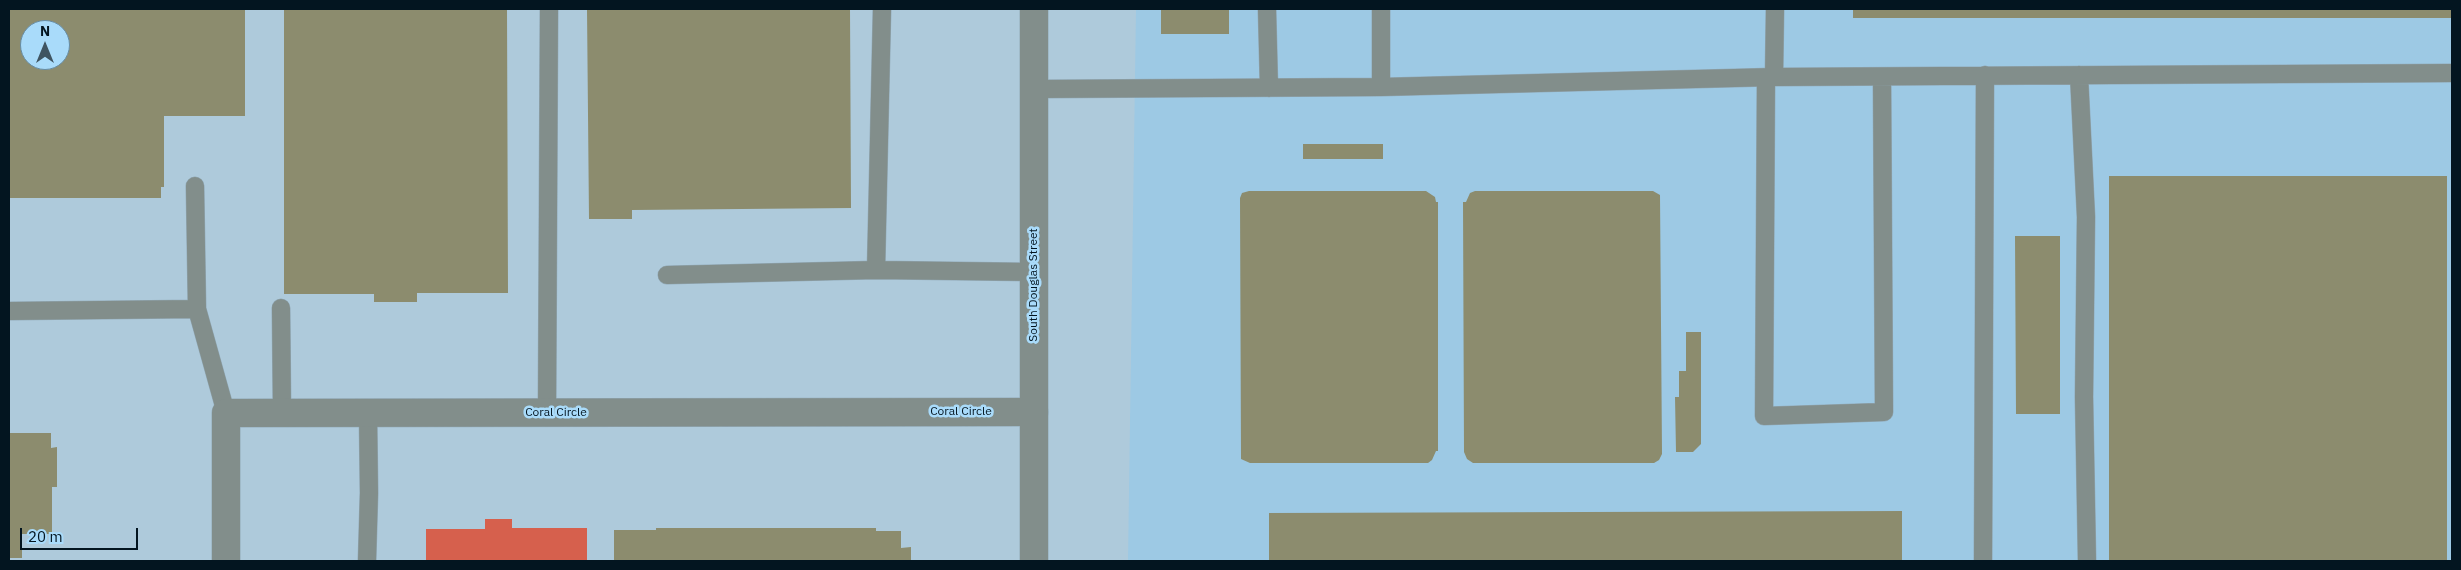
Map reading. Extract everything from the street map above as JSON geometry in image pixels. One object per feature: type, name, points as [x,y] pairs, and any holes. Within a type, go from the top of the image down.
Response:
[{"type":"street","name":"South Douglas Street","points":[[1034,9],[1034,561]]},
{"type":"street","name":"Coral Circle","points":[[226,413],[1034,412]]},
{"type":"street","points":[[226,413],[226,561]]},
{"type":"lane","points":[[547,413],[549,9]]},
{"type":"lane","points":[[876,270],[882,9]]},
{"type":"lane","points":[[1267,9],[1269,88]]},
{"type":"lane","points":[[1381,9],[1381,87]]},
{"type":"lane","points":[[1775,9],[1770,77],[1764,416],[1884,412],[1882,77]]},
{"type":"lane","points":[[1035,89],[1381,87],[1770,77],[2452,73]]},
{"type":"lane","points":[[1983,561],[1985,75]]},
{"type":"lane","points":[[2079,75],[2086,217],[2084,397],[2087,561]]},
{"type":"lane","points":[[195,186],[197,309],[226,413]]},
{"type":"lane","points":[[667,275],[876,270],[1034,272]]},
{"type":"lane","points":[[281,308],[282,413]]},
{"type":"lane","points":[[9,311],[197,309]]},
{"type":"lane","points":[[367,561],[368,413]]},
{"type":"shaded area","points":[[1136,9],[2452,9],[2452,561],[1128,561]]},
{"type":"building: Shops","points":[[485,519],[512,519],[512,528],[587,528],[587,561],[426,561],[426,529],[485,529]]},
{"type":"building: Industry","points":[[9,9],[245,9],[245,116],[164,116],[164,187],[161,187],[161,198],[9,198]]},
{"type":"building: Industry","points":[[284,9],[507,9],[508,293],[417,293],[417,302],[374,302],[374,294],[284,294]]},
{"type":"building: Industry","points":[[587,9],[850,9],[851,208],[632,210],[632,219],[589,219]]},
{"type":"building: Industry","points":[[1161,9],[1229,9],[1229,34],[1161,34]]},
{"type":"building: Industry","points":[[1853,9],[2452,9],[2452,18],[1853,18]]},
{"type":"building: Industry","points":[[1303,144],[1383,144],[1383,159],[1303,159]]},
{"type":"building: Industry","points":[[2109,176],[2447,176],[2447,561],[2109,561]]},
{"type":"building: Industry","points":[[1249,191],[1426,191],[1435,197],[1436,202],[1438,202],[1438,451],[1436,451],[1432,460],[1428,463],[1250,463],[1241,459],[1240,198],[1242,193]]},
{"type":"building: Industry","points":[[1475,191],[1653,191],[1660,195],[1662,454],[1659,460],[1654,463],[1473,463],[1467,459],[1464,452],[1463,202],[1466,202],[1470,193]]},
{"type":"building: Industry","points":[[2015,236],[2060,236],[2060,414],[2016,414]]},
{"type":"building: Industry","points":[[1686,332],[1701,332],[1701,444],[1693,452],[1676,452],[1675,397],[1679,397],[1679,371],[1686,371]]},
{"type":"building: Industry","points":[[9,433],[51,433],[51,448],[57,447],[57,487],[52,487],[52,534],[22,534],[22,558],[9,558]]},
{"type":"building: Industry","points":[[1902,511],[1902,561],[1269,561],[1269,513]]},
{"type":"building: Industry","points":[[656,528],[876,528],[876,531],[901,531],[901,548],[911,547],[911,561],[614,561],[614,530],[656,530]]}]
